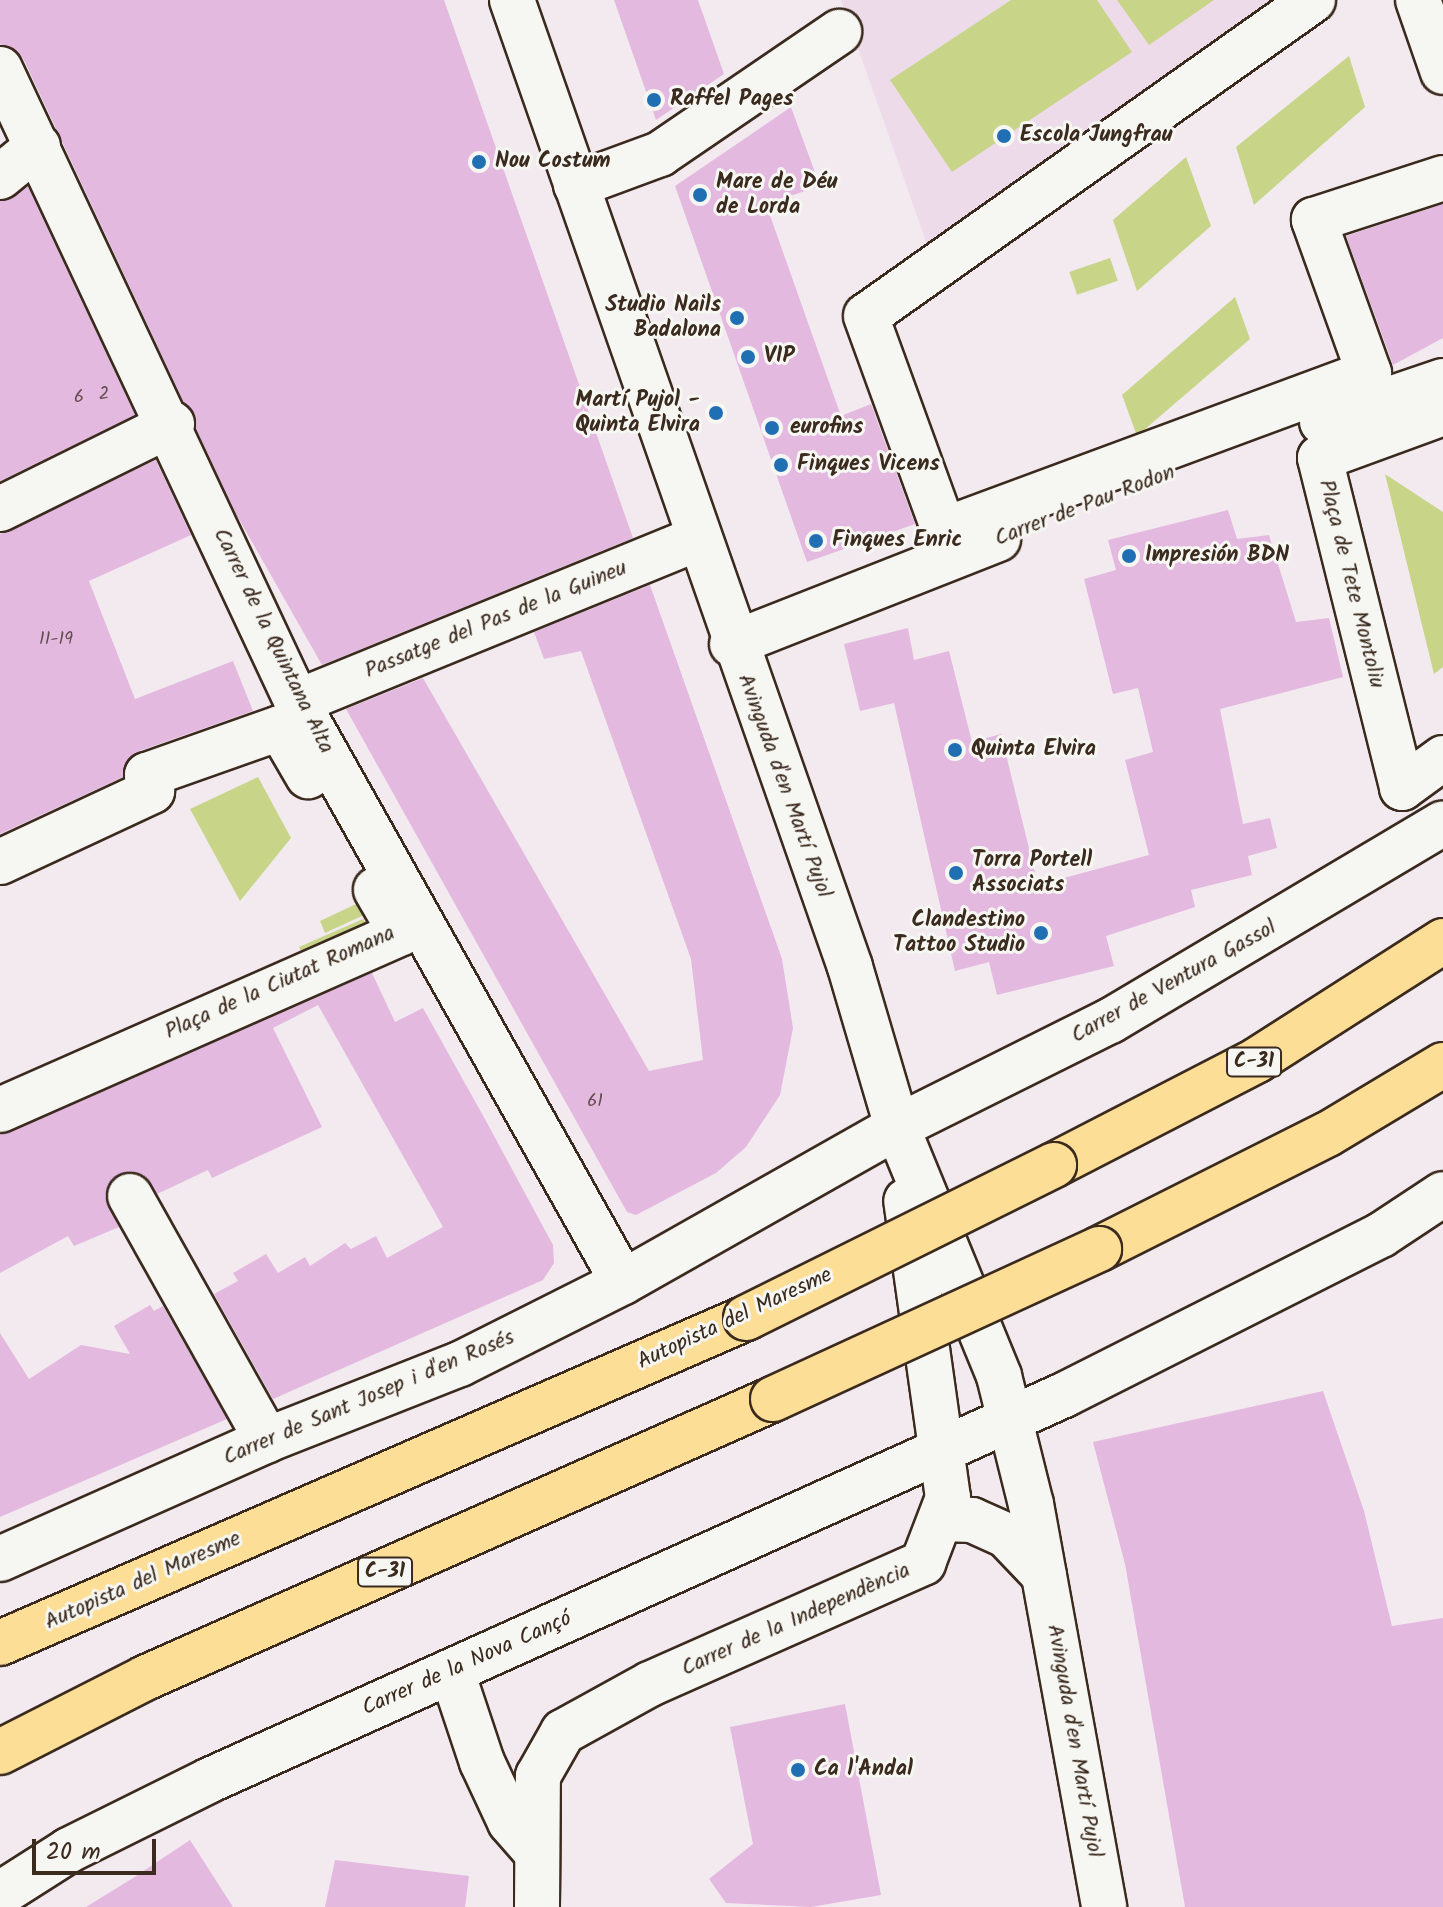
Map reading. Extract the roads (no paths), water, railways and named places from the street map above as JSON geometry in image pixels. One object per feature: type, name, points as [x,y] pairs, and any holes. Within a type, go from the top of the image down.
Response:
[{"type":"highway","name":"Autopista del Maresme","points":[[0,1643],[746,1318],[1257,1060],[1443,941]]},
{"type":"highway","name":"C-31","points":[[0,1752],[145,1678],[773,1399],[1099,1249],[1328,1134],[1443,1065]]},
{"type":"street","name":"Avinguda d'en Martí Pujol","points":[[512,0],[732,644],[850,967],[897,1127],[999,1376],[1044,1575],[1104,1907]]},
{"type":"street","points":[[1313,0],[866,316],[944,530],[1369,373],[1314,220],[1443,178]]},
{"type":"street","points":[[1418,0],[1443,72]]},
{"type":"street","points":[[576,185],[660,154],[839,32]]},
{"type":"street","name":"Carrer de la Quintana Alta","points":[[0,69],[172,424],[297,702],[623,1282]]},
{"type":"street","points":[[0,177],[38,146]]},
{"type":"street","name":"Carrer de Pau Rodon","points":[[732,644],[1144,482],[1443,381]]},
{"type":"street","name":"Plaça de Tete Montoliu","points":[[1443,413],[1320,458],[1402,788],[1443,758]]},
{"type":"street","points":[[0,509],[172,424]]},
{"type":"street","name":"Passatge del Pas de la Guineu","points":[[297,702],[696,539]]},
{"type":"street","name":"Plaça de la Ciutat Romana","points":[[0,862],[152,791],[147,775],[280,728],[401,933],[0,1110]]},
{"type":"street","name":"Carrer de Ventura Gassol","points":[[897,1127],[1110,1021],[1443,823]]},
{"type":"street","name":"Carrer de Sant Josep i d'en Rosés","points":[[0,1559],[267,1440],[460,1364],[623,1282],[897,1127]]},
{"type":"street","name":"Carrer de la Independència","points":[[537,1907],[534,1850],[538,1776],[563,1732],[650,1684],[923,1563],[943,1519],[948,1498],[897,1127]]},
{"type":"street","name":"Carrer de la Nova Cançó","points":[[0,1894],[210,1780],[1010,1421],[1381,1235],[1443,1194]]},
{"type":"street","points":[[130,1196],[267,1440]]},
{"type":"street","points":[[943,1519],[972,1520],[1006,1535],[1044,1575]]},
{"type":"street","points":[[452,1672],[482,1762],[510,1822],[534,1850]]},
{"type":"place","name":"Raffel Pages","points":[[654,100]]},
{"type":"place","name":"Escola Jungfrau","points":[[1004,136]]},
{"type":"place","name":"Nou Costum","points":[[479,162]]},
{"type":"place","name":"Mare de Déu de Lorda","points":[[700,195]]},
{"type":"place","name":"Studio Nails Badalona","points":[[737,318]]},
{"type":"place","name":"VIP","points":[[748,357]]},
{"type":"place","name":"Martí Pujol - Quinta Elvira","points":[[716,413]]},
{"type":"place","name":"eurofins","points":[[772,428]]},
{"type":"place","name":"Finques Vicens","points":[[781,465]]},
{"type":"place","name":"Finques Enric","points":[[816,541]]},
{"type":"place","name":"Impresión BDN","points":[[1129,556]]},
{"type":"place","name":"Quinta Elvira","points":[[955,750]]},
{"type":"place","name":"Torra Portell Associats","points":[[956,873]]},
{"type":"place","name":"Clandestino Tattoo Studio","points":[[1041,933]]},
{"type":"place","name":"Ca l'Andal","points":[[798,1770]]}]
